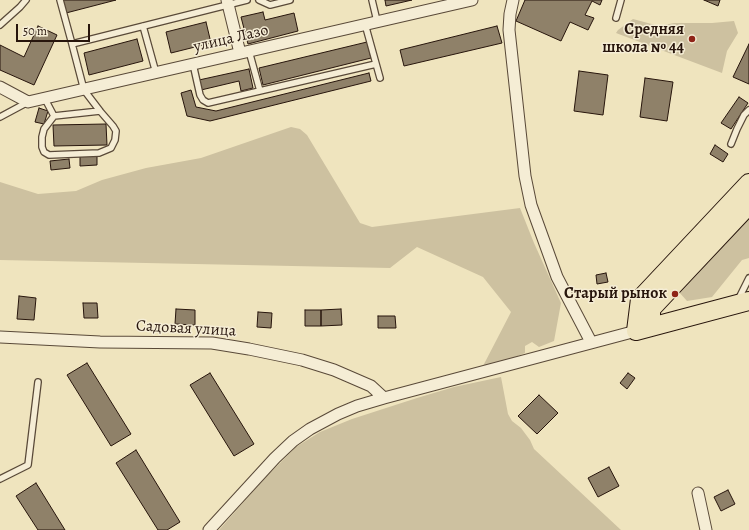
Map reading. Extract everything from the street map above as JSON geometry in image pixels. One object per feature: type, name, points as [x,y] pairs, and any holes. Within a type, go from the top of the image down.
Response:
[{"type":"main road","points":[[644,329],[640,299],[749,183]]},
{"type":"main road","points":[[644,329],[651,309],[749,205]]},
{"type":"main road","points":[[644,329],[743,302]]},
{"type":"street","name":"улица Лазо","points":[[28,102],[472,0]]},
{"type":"street","points":[[513,0],[509,30],[526,184],[557,277],[591,342]]},
{"type":"street","points":[[227,2],[245,52]]},
{"type":"street","points":[[0,87],[28,102]]},
{"type":"street","points":[[209,530],[275,458],[293,441],[310,429],[338,414],[356,406],[384,398],[644,329]]},
{"type":"street","name":"Садовая улица","points":[[0,337],[100,342],[212,343],[302,360],[334,370],[371,386],[384,398]]},
{"type":"street","points":[[698,493],[706,530]]},
{"type":"lane","points":[[0,25],[26,0]]},
{"type":"lane","points":[[60,0],[84,90],[116,131],[115,140],[111,148],[99,153],[49,155],[44,152],[42,146],[44,129],[54,116],[100,111]]},
{"type":"lane","points":[[72,44],[144,26],[227,2],[247,0]]},
{"type":"lane","points":[[259,0],[269,3],[290,0]]},
{"type":"lane","points":[[372,0],[377,21]]},
{"type":"lane","points":[[616,18],[621,0]]},
{"type":"lane","points":[[365,24],[380,78]]},
{"type":"lane","points":[[144,26],[156,73]]},
{"type":"lane","points":[[245,52],[260,91]]},
{"type":"lane","points":[[193,64],[200,95],[203,100],[208,103],[376,64]]},
{"type":"lane","points":[[45,99],[54,116]]},
{"type":"lane","points":[[0,117],[28,102]]},
{"type":"lane","points":[[731,144],[744,115],[749,110]]},
{"type":"lane","points":[[743,302],[749,278]]},
{"type":"lane","points":[[0,479],[28,465],[38,382]]},
{"type":"shaded area","points":[[633,19],[659,26],[674,23],[712,23],[734,21],[738,33],[727,51],[722,73],[616,33]]},
{"type":"shaded area","points":[[291,127],[300,129],[307,135],[360,223],[372,227],[520,208],[561,303],[554,341],[539,347],[532,342],[525,346],[525,353],[503,362],[483,366],[511,312],[483,277],[417,247],[390,268],[0,260],[0,182],[38,194],[76,191],[102,180],[146,168],[201,158]]},
{"type":"shaded area","points":[[749,214],[749,258],[742,260],[712,297],[687,301],[679,292]]},
{"type":"shaded area","points":[[501,377],[508,414],[512,421],[521,428],[530,440],[534,449],[621,530],[219,530],[264,479],[296,447],[320,432],[352,419],[417,398],[454,387]]},
{"type":"building","points":[[63,0],[116,0],[66,13]]},
{"type":"building","points":[[385,0],[412,0],[386,6]]},
{"type":"building","points":[[525,0],[602,0],[600,5],[592,1],[585,15],[594,18],[588,30],[570,22],[561,41],[516,21]]},
{"type":"building","points":[[704,0],[720,0],[718,6]]},
{"type":"building","points":[[263,12],[265,20],[294,13],[298,31],[248,44],[241,17]]},
{"type":"building","points":[[206,22],[211,43],[171,53],[166,32]]},
{"type":"building","points":[[38,26],[57,35],[34,85],[0,70],[0,45],[24,57]]},
{"type":"building","points":[[497,26],[502,43],[404,66],[400,50]]},
{"type":"building","points":[[137,39],[143,61],[89,75],[84,53]]},
{"type":"building","points":[[367,42],[371,58],[263,85],[259,68]]},
{"type":"building","points":[[749,44],[749,84],[733,77]]},
{"type":"building","points":[[249,69],[253,88],[241,91],[239,81],[201,90],[199,80]]},
{"type":"building","points":[[579,71],[608,75],[603,115],[574,111]]},
{"type":"building","points":[[369,73],[371,81],[210,121],[187,116],[181,93],[191,90],[196,107],[216,111]]},
{"type":"building","points":[[645,78],[673,82],[667,121],[640,117]]},
{"type":"building","points":[[739,97],[748,103],[731,129],[721,123]]},
{"type":"building","points":[[39,108],[48,111],[44,124],[35,122]]},
{"type":"building","points":[[106,124],[107,145],[54,146],[53,125]]},
{"type":"building","points":[[715,145],[728,154],[723,162],[710,154]]},
{"type":"building","points":[[97,155],[97,165],[80,166],[80,156]]},
{"type":"building","points":[[69,159],[70,168],[51,170],[50,161]]},
{"type":"building","points":[[606,273],[608,282],[597,284],[596,275]]},
{"type":"building","points":[[19,296],[36,298],[34,320],[17,319]]},
{"type":"building","points":[[83,303],[97,303],[98,318],[84,318]]},
{"type":"building","points":[[176,309],[195,310],[195,325],[175,324]]},
{"type":"building","points":[[341,309],[342,325],[321,326],[321,310]]},
{"type":"building","points":[[305,310],[321,310],[321,326],[305,326]]},
{"type":"building","points":[[258,312],[272,313],[271,328],[257,327]]},
{"type":"building","points":[[378,316],[395,316],[396,328],[378,328]]},
{"type":"building","points":[[87,363],[131,434],[111,446],[67,375]]},
{"type":"building","points":[[210,373],[254,444],[234,456],[190,385]]},
{"type":"building","points":[[628,373],[635,378],[627,389],[620,383]]},
{"type":"building","points":[[539,395],[558,413],[537,434],[518,416]]},
{"type":"building","points":[[136,450],[180,522],[167,530],[158,530],[116,463]]},
{"type":"building","points":[[609,467],[619,486],[598,497],[588,478]]},
{"type":"building","points":[[36,483],[65,530],[38,530],[16,496]]},
{"type":"building","points":[[728,490],[735,504],[721,511],[714,497]]},
{"type":"place","name":"Средняя школа № 44","points":[[692,39]]},
{"type":"place","name":"Старый рынок","points":[[675,294]]}]
